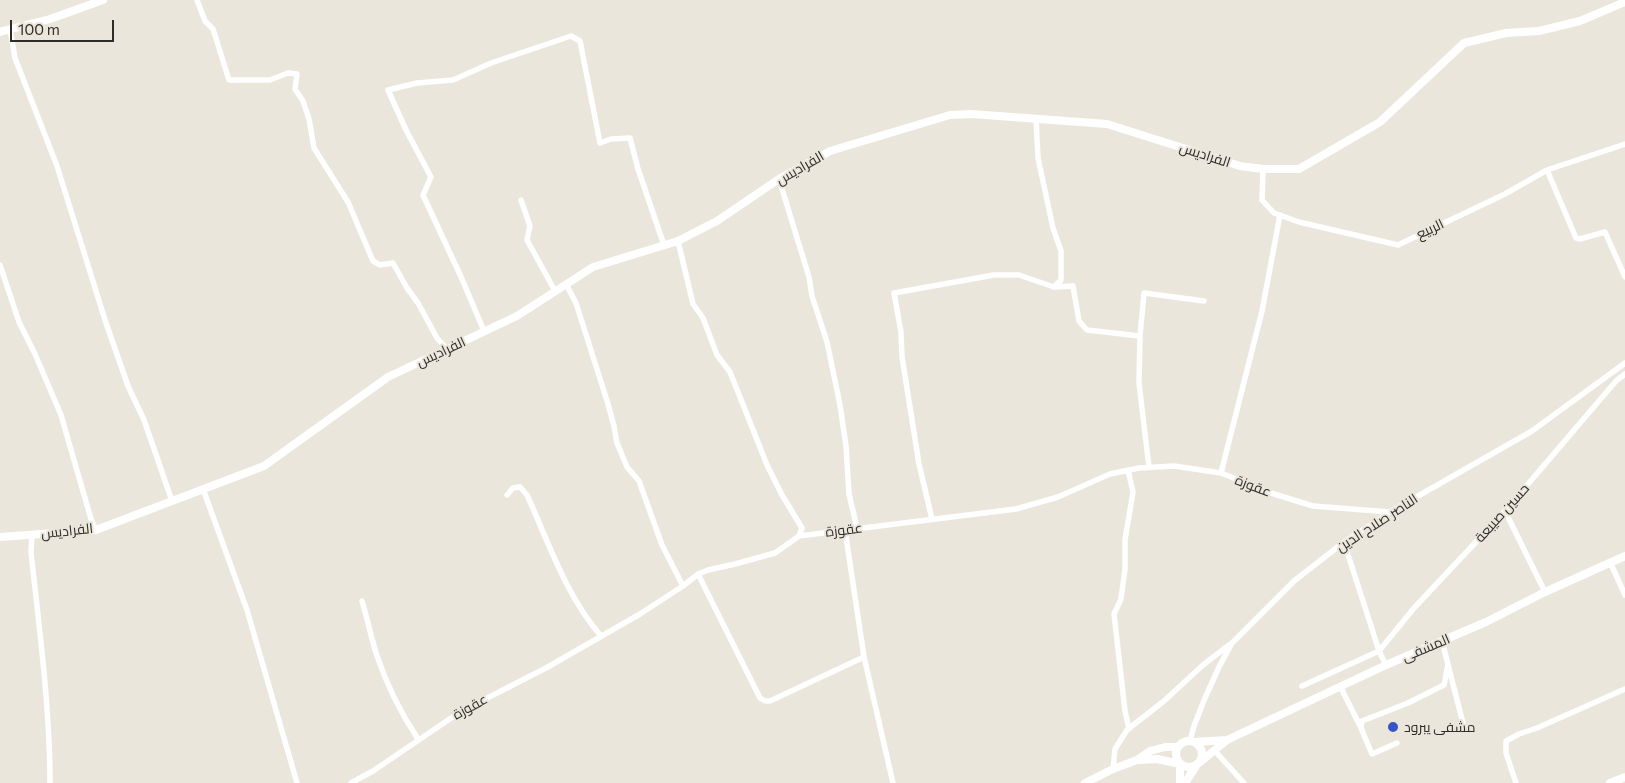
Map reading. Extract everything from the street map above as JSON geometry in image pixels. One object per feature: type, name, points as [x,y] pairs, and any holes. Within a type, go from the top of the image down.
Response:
[{"type":"street","points":[[0,32],[50,19],[103,0]]},
{"type":"street","points":[[197,0],[205,20],[213,29],[229,80],[270,80],[288,73],[297,74],[295,90],[303,102],[309,119],[314,148],[348,202],[373,261],[380,264],[393,263],[437,338],[447,349]]},
{"type":"street","name":"الفراديس","points":[[0,537],[96,530],[264,466],[388,377],[517,316],[593,267],[678,240],[717,221],[779,179],[830,151],[950,115],[971,114],[1107,124],[1240,166],[1263,169],[1299,169],[1380,122],[1464,43],[1506,33],[1539,31],[1580,22],[1625,2]]},
{"type":"street","points":[[10,29],[15,58],[57,166],[106,323],[128,386],[144,420],[172,501]]},
{"type":"street","points":[[484,331],[423,195],[431,177],[406,130],[388,90],[417,82],[453,80],[491,63],[570,36],[580,41],[600,143],[611,139],[630,138],[638,169],[664,245]]},
{"type":"street","points":[[1036,119],[1038,158],[1053,228],[1061,251],[1061,280],[1054,287]]},
{"type":"street","name":"الربيع","points":[[1263,169],[1262,200],[1274,213],[1299,222],[1398,244],[1505,194],[1547,170],[1625,144]]},
{"type":"street","points":[[1547,170],[1576,238],[1580,239],[1606,232],[1625,277]]},
{"type":"street","points":[[779,179],[827,342],[846,446],[848,494],[857,528]]},
{"type":"street","points":[[521,200],[530,226],[527,240],[555,291]]},
{"type":"street","points":[[1221,473],[1262,311],[1280,215]]},
{"type":"street","points":[[678,240],[693,304],[703,318],[717,355],[730,372],[767,465],[802,528],[799,536]]},
{"type":"street","points":[[0,265],[19,322],[61,415],[91,519],[96,530]]},
{"type":"street","points":[[932,519],[919,464],[894,293],[994,275],[1019,275],[1054,287],[1073,286],[1079,322],[1087,330],[1140,336]]},
{"type":"street","points":[[566,284],[576,303],[608,404],[616,443],[627,467],[639,481],[662,545],[683,586]]},
{"type":"street","points":[[1149,467],[1139,383],[1140,336],[1144,294],[1204,301]]},
{"type":"street","name":"الناصر صلاح الدين","points":[[1192,742],[1194,726],[1212,683],[1232,643],[1294,581],[1344,542],[1390,512],[1532,431],[1625,363]]},
{"type":"street","name":"حسين صيبعة","points":[[1379,651],[1414,608],[1505,511],[1616,381],[1625,374]]},
{"type":"street","name":"عقوزة","points":[[351,783],[373,771],[460,712],[546,668],[640,614],[698,574],[775,553],[799,536],[1016,509],[1058,497],[1110,474],[1149,467],[1174,466],[1221,473],[1274,494],[1313,506],[1390,512]]},
{"type":"street","points":[[1128,470],[1133,492],[1125,540],[1125,569],[1121,599],[1114,614],[1125,711],[1129,729]]},
{"type":"street","points":[[507,495],[512,488],[520,487],[527,495],[556,562],[589,622],[601,636]]},
{"type":"street","points":[[203,489],[246,610],[297,783]]},
{"type":"street","points":[[1505,511],[1545,592]]},
{"type":"street","points":[[845,530],[864,657],[893,783]]},
{"type":"street","points":[[32,535],[31,552],[42,654],[50,783]]},
{"type":"street","points":[[1344,542],[1379,651],[1386,665]]},
{"type":"street","name":"المشفى","points":[[1227,740],[1340,686],[1486,622],[1545,592],[1611,564],[1625,556]]},
{"type":"street","points":[[1611,564],[1625,595]]},
{"type":"street","points":[[698,574],[760,698],[765,701],[770,701],[864,657]]},
{"type":"street","points":[[362,601],[376,652],[389,687],[418,739]]},
{"type":"street","points":[[1442,641],[1465,731]]},
{"type":"street","points":[[1113,769],[1115,749],[1129,729],[1164,701],[1203,664],[1232,643]]},
{"type":"street","points":[[1302,686],[1379,651]]},
{"type":"street","points":[[1361,728],[1362,721],[1408,703],[1444,685],[1448,664]]},
{"type":"street","points":[[1340,686],[1372,754],[1397,743]]},
{"type":"street","points":[[1516,783],[1506,753],[1506,741],[1625,689]]},
{"type":"street","points":[[1180,783],[1180,764],[1176,755],[1178,747],[1182,743],[1227,740]]},
{"type":"street","points":[[1137,760],[1157,759],[1190,768],[1198,764],[1227,740]]},
{"type":"street","points":[[1185,783],[1202,758],[1202,751],[1198,745],[1192,742]]},
{"type":"street","points":[[1085,783],[1137,760],[1150,751],[1165,747],[1178,747]]},
{"type":"street","points":[[1214,750],[1244,783]]},
{"type":"street","points":[[1610,783],[1625,777]]},
{"type":"place","name":"مشفى يبرود","points":[[1393,727]]}]
